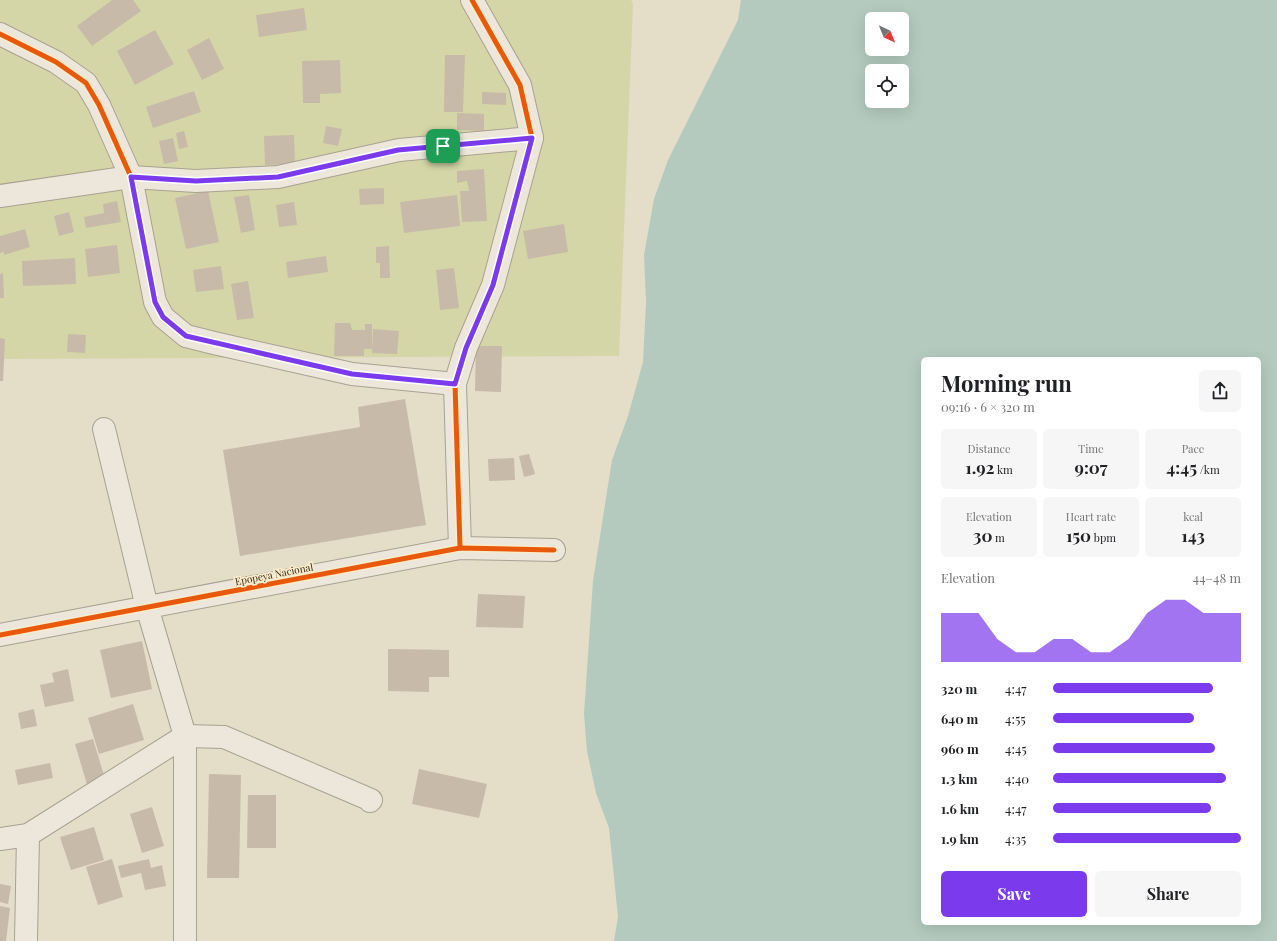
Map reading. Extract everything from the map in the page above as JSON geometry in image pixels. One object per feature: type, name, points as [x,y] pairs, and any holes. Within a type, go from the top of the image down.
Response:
[{"type":"street","points":[[460,548],[455,384],[466,348],[493,285],[532,138],[520,85],[472,0]]},
{"type":"street","points":[[0,34],[56,62],[86,83],[99,105],[131,177],[155,302],[163,317],[186,336],[352,374],[455,384]]},
{"type":"street","points":[[0,196],[131,177],[196,181],[278,177],[398,150],[532,138]]},
{"type":"street","points":[[104,429],[147,607],[185,736],[185,941]]},
{"type":"street","name":"Epopeya Nacional","points":[[0,635],[460,548],[554,550]]},
{"type":"street","points":[[0,839],[28,835],[185,736],[224,737],[371,800],[370,801]]},
{"type":"street","points":[[26,941],[28,835]]},
{"type":"green space","points":[[0,0],[631,0],[633,4],[619,356],[0,359]]},
{"type":"shaded area","points":[[741,0],[1277,0],[1277,941],[614,941],[618,917],[609,828],[596,793],[587,751],[584,714],[593,581],[612,460],[628,416],[643,362],[646,303],[644,255],[654,199],[668,160],[738,20]]},
{"type":"building","points":[[112,0],[133,0],[141,11],[92,46],[77,26]]},
{"type":"building","points":[[304,8],[307,30],[259,37],[256,15]]},
{"type":"building","points":[[155,30],[174,64],[135,85],[117,51]]},
{"type":"building","points":[[209,38],[224,69],[202,80],[187,50]]},
{"type":"building","points":[[445,55],[465,55],[463,112],[444,112]]},
{"type":"building","points":[[340,60],[341,93],[320,94],[320,103],[303,103],[302,61]]},
{"type":"building","points":[[194,91],[201,112],[153,128],[146,107]]},
{"type":"building","points":[[482,92],[506,93],[506,105],[482,104]]},
{"type":"building","points":[[457,113],[484,114],[484,131],[457,130]]},
{"type":"building","points":[[326,126],[342,129],[338,146],[323,143]]},
{"type":"building","points":[[184,131],[188,147],[179,149],[176,133]]},
{"type":"building","points":[[294,135],[295,164],[265,165],[264,136]]},
{"type":"building","points":[[173,138],[178,161],[164,164],[159,141]]},
{"type":"building","points":[[484,169],[487,221],[462,222],[460,191],[469,191],[467,181],[457,183],[457,171]]},
{"type":"building","points":[[384,188],[384,204],[360,205],[359,189]]},
{"type":"building","points":[[208,191],[219,242],[186,249],[175,198]]},
{"type":"building","points":[[249,195],[255,230],[241,233],[234,197]]},
{"type":"building","points":[[457,195],[460,226],[404,233],[400,202]]},
{"type":"building","points":[[117,201],[121,222],[86,228],[84,217],[104,213],[103,204]]},
{"type":"building","points":[[294,202],[297,225],[279,227],[276,205]]},
{"type":"building","points":[[69,212],[74,232],[59,236],[54,216]]},
{"type":"building","points":[[564,224],[568,252],[528,259],[523,231]]},
{"type":"building","points":[[25,229],[30,247],[4,255],[4,252],[0,253],[0,236]]},
{"type":"building","points":[[117,245],[120,273],[88,277],[85,249]]},
{"type":"building","points":[[389,246],[390,278],[380,278],[380,263],[376,263],[376,247]]},
{"type":"building","points":[[326,256],[328,272],[288,278],[286,262]]},
{"type":"building","points":[[75,258],[76,284],[23,286],[22,261]]},
{"type":"building","points":[[221,266],[224,289],[196,292],[193,270]]},
{"type":"building","points":[[454,268],[459,308],[440,310],[436,270]]},
{"type":"building","points":[[3,273],[4,298],[0,298],[0,274]]},
{"type":"building","points":[[248,281],[254,318],[237,320],[231,284]]},
{"type":"building","points":[[335,323],[350,323],[352,330],[365,330],[365,324],[372,324],[372,349],[364,349],[364,356],[334,356]]},
{"type":"building","points":[[373,329],[399,331],[397,354],[372,353]]},
{"type":"building","points":[[68,334],[86,335],[85,353],[67,352]]},
{"type":"building","points":[[0,338],[5,339],[3,381],[0,381]]},
{"type":"building","points":[[476,346],[502,346],[501,392],[475,391]]},
{"type":"building","points":[[405,399],[426,525],[240,556],[223,450],[360,427],[358,407]]},
{"type":"building","points":[[529,454],[535,474],[524,477],[519,456]]},
{"type":"building","points":[[514,458],[515,480],[489,481],[488,459]]},
{"type":"building","points":[[478,594],[525,596],[523,628],[476,627]]},
{"type":"building","points":[[142,641],[152,689],[111,698],[100,650]]},
{"type":"building","points":[[388,649],[449,650],[449,677],[429,677],[429,692],[388,691]]},
{"type":"building","points":[[68,669],[74,701],[45,707],[40,685],[54,682],[52,673]]},
{"type":"building","points":[[133,704],[144,740],[99,754],[88,718]]},
{"type":"building","points":[[34,709],[37,726],[21,729],[18,713]]},
{"type":"building","points":[[93,739],[106,782],[88,788],[75,744]]},
{"type":"building","points":[[50,763],[53,778],[18,785],[15,770]]},
{"type":"building","points":[[419,769],[487,784],[479,818],[412,804]]},
{"type":"building","points":[[209,774],[241,775],[239,878],[207,878]]},
{"type":"building","points":[[248,795],[276,795],[276,848],[247,848]]},
{"type":"building","points":[[152,807],[164,846],[142,853],[130,814]]},
{"type":"building","points":[[94,827],[104,860],[71,870],[60,837]]},
{"type":"building","points":[[112,859],[123,897],[98,905],[86,867]]},
{"type":"building","points":[[149,859],[151,868],[162,865],[166,886],[145,890],[141,873],[121,878],[118,866]]},
{"type":"building","points":[[0,884],[11,886],[8,904],[0,902]]},
{"type":"building","points":[[0,906],[10,908],[6,941],[0,941]]},
{"type":"cycle path","points":[[460,548],[455,384],[466,348],[493,285],[532,138],[520,85],[472,0]]},
{"type":"cycle path","points":[[0,34],[56,62],[86,83],[99,105],[131,177],[155,302],[163,317],[186,336],[352,374],[455,384]]},
{"type":"cycle path","points":[[0,635],[460,548],[554,550]]},
{"type":"route","points":[[532,138],[493,285],[466,348],[455,384],[352,374],[214,343],[186,336],[163,317],[155,302],[131,177],[196,181],[278,177],[398,150],[443,146],[532,138]]}]
